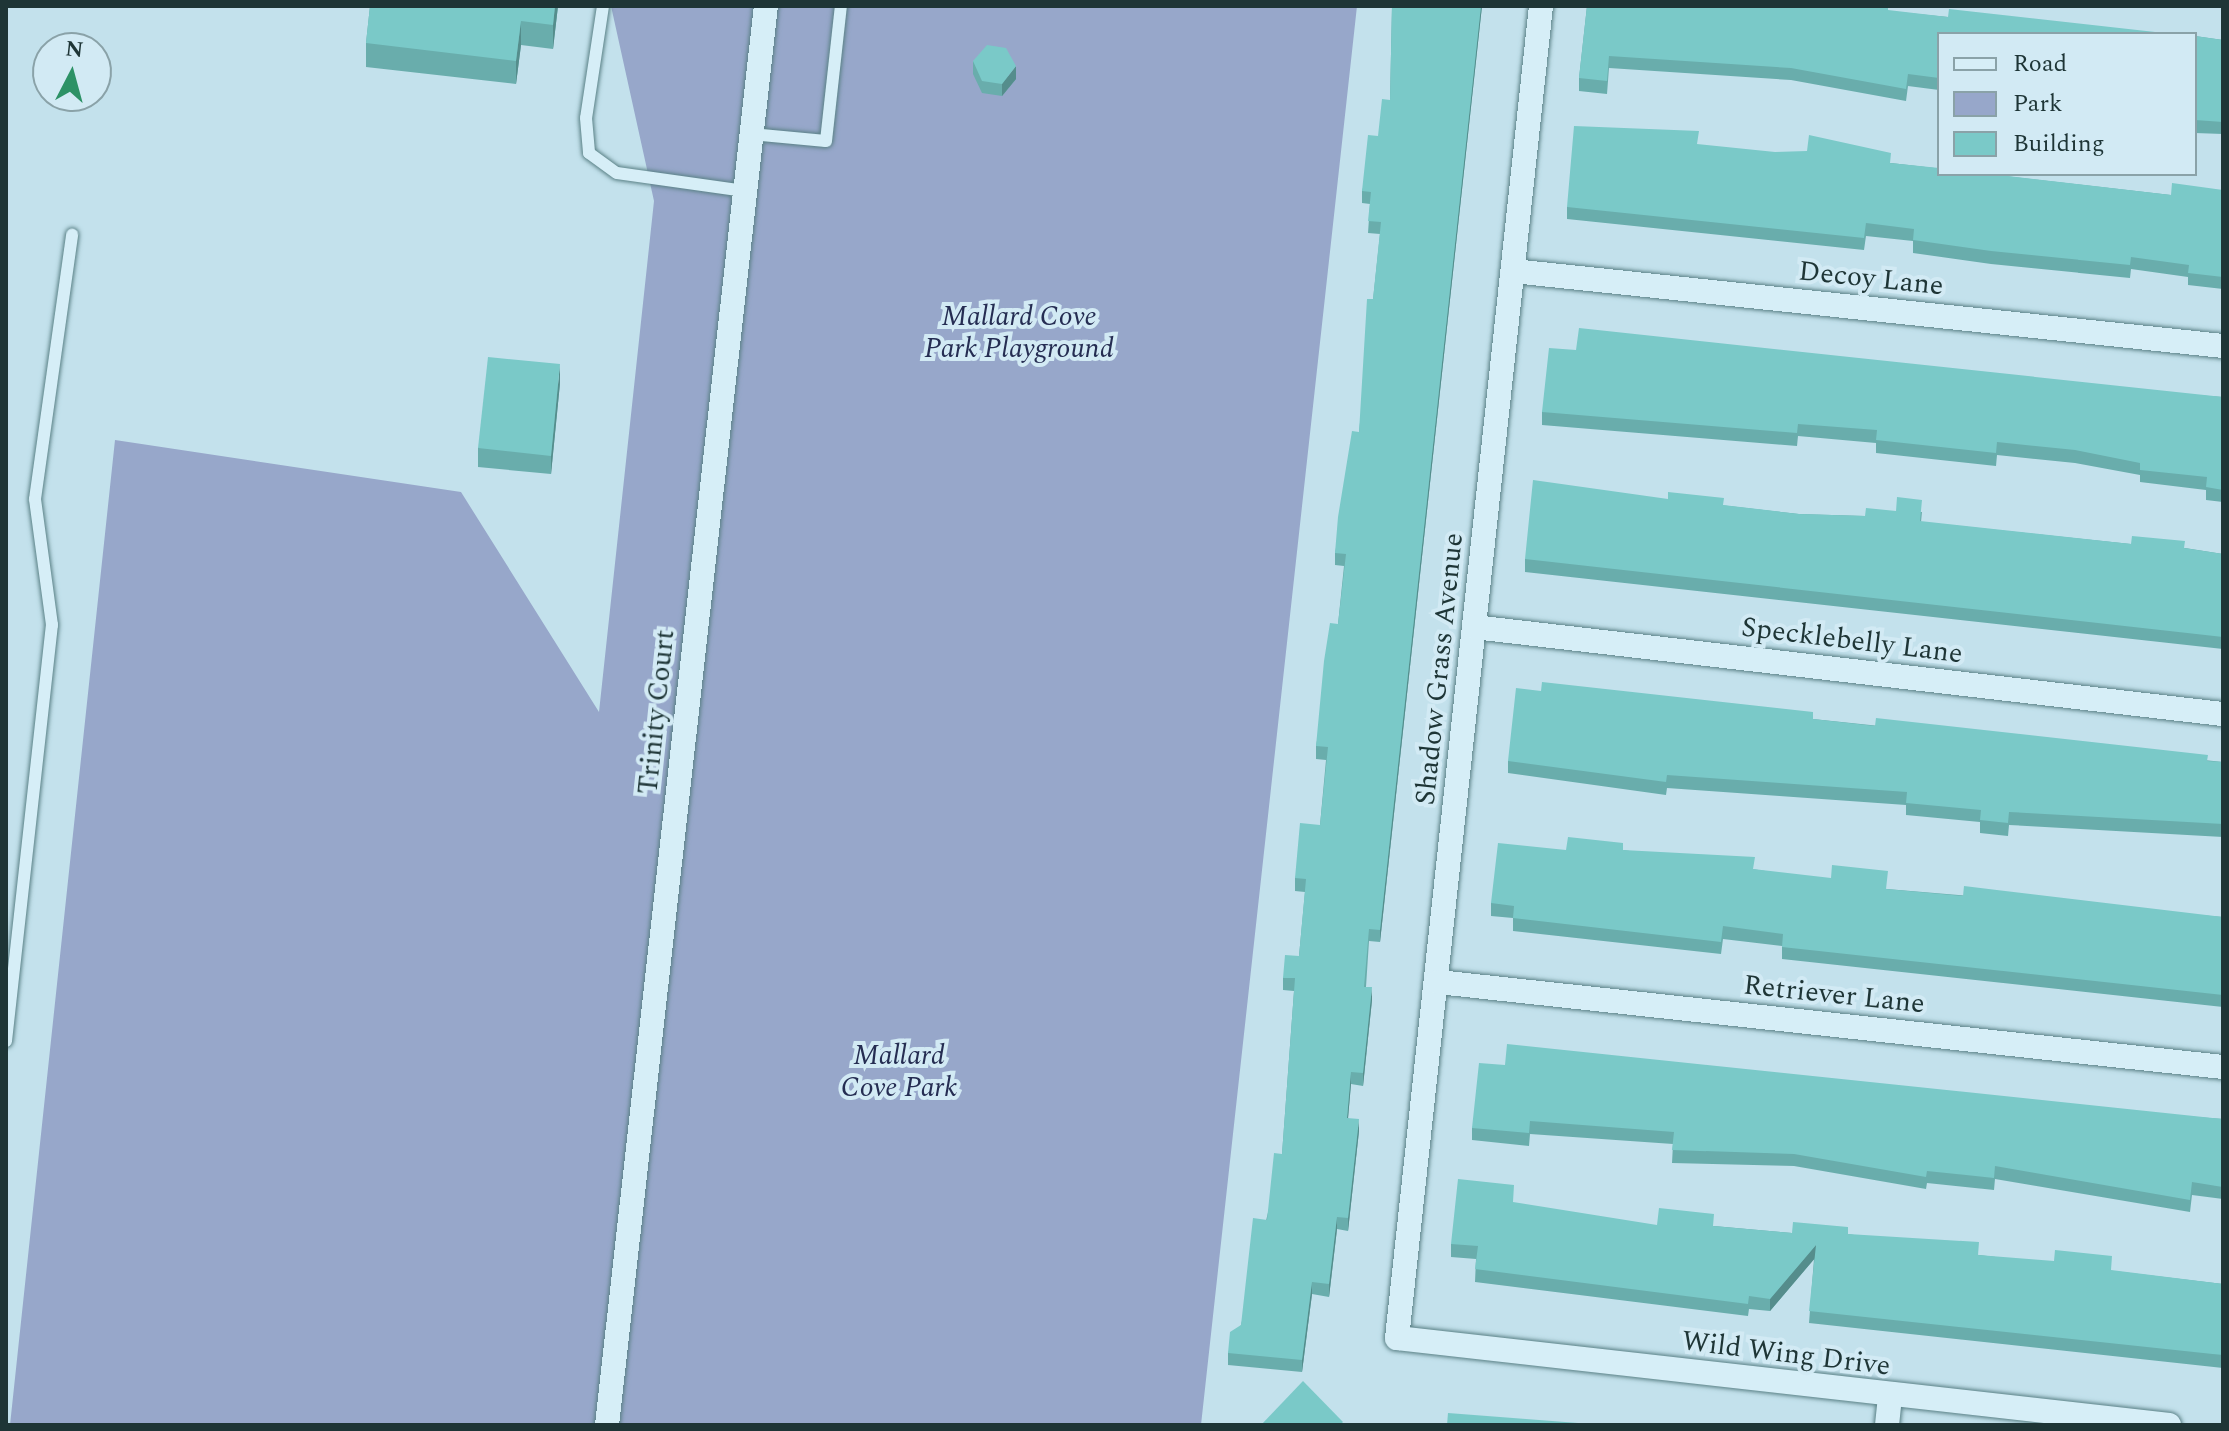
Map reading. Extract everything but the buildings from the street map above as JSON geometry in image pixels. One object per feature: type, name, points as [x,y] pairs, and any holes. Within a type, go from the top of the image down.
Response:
[{"type":"street","name":"Trinity Court","points":[[607,1425],[766,6]]},
{"type":"street","name":"Shadow Grass Avenue","points":[[1397,1338],[1438,982],[1541,6]]},
{"type":"street","name":"Decoy Lane","points":[[1513,271],[2223,346]]},
{"type":"street","name":"Specklebelly Lane","points":[[1474,627],[2223,714]]},
{"type":"street","name":"Retriever Lane","points":[[1438,982],[2223,1067]]},
{"type":"street","name":"Wild Wing Drive","points":[[1397,1338],[1890,1396],[2169,1425]]},
{"type":"street","points":[[1887,1425],[1890,1396]]},
{"type":"lane","points":[[603,6],[586,118],[589,153],[617,173],[745,191]]},
{"type":"lane","points":[[751,134],[826,141],[841,6]]},
{"type":"lane","points":[[6,1041],[52,625],[35,499],[72,235]]},
{"type":"green space","name":"Mallard Cove Park","points":[[611,6],[1357,6],[1201,1425],[10,1425],[115,440],[461,492],[599,712],[654,201]]},
{"type":"park label","name":"Mallard Cove Park Playground","points":[[1019,333]]}]
